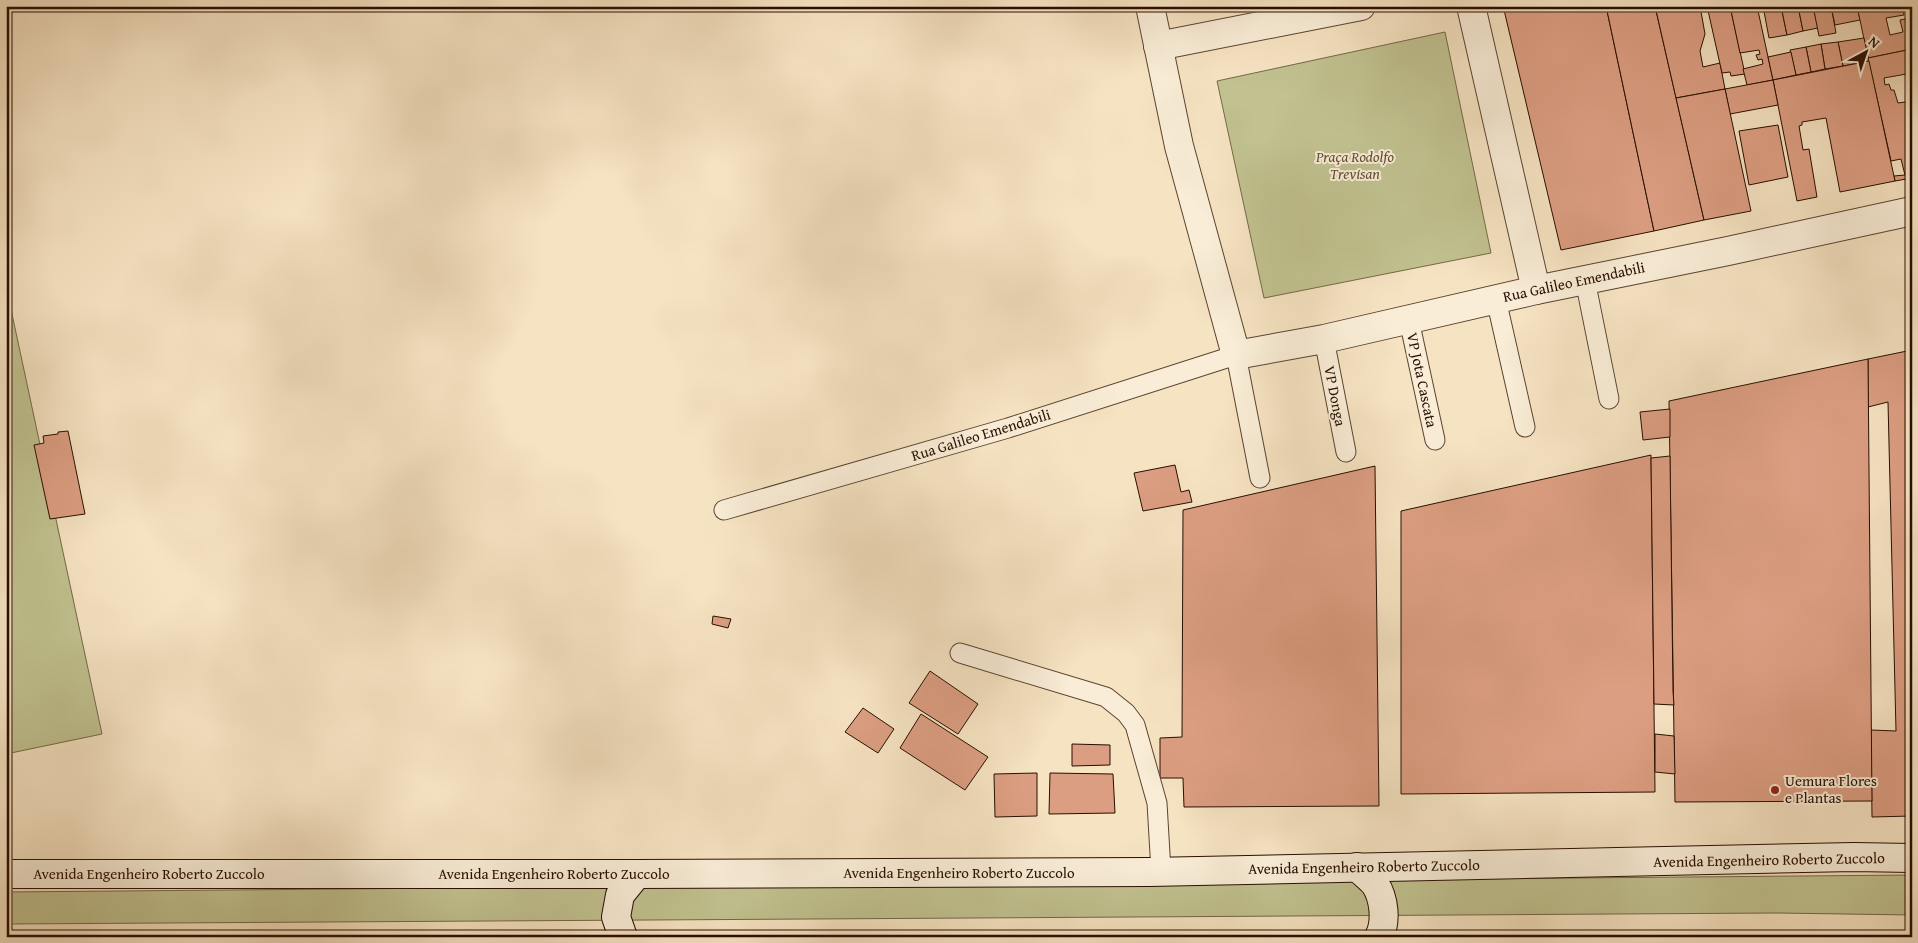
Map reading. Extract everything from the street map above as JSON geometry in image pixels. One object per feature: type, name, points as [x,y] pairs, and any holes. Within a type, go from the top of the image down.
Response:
[{"type":"street","points":[[1150,6],[1179,146],[1236,355]]},
{"type":"street","points":[[1158,46],[1361,6]]},
{"type":"street","points":[[1471,6],[1536,290]]},
{"type":"street","name":"Rua Galileo Emendabili","points":[[1236,355],[1324,339],[1536,290],[1912,211]]},
{"type":"street","name":"Avenida Engenheiro Roberto Zuccolo","points":[[6,874],[637,874],[1162,871],[1854,857],[1912,858]]},
{"type":"street","points":[[1358,867],[1374,884],[1383,905],[1383,929],[1380,937]]},
{"type":"street","points":[[623,937],[616,917],[620,895],[637,874]]},
{"type":"lane","points":[[1585,280],[1609,399]]},
{"type":"lane","points":[[1496,299],[1525,427]]},
{"type":"lane","name":"VP Jota Cascata","points":[[1410,320],[1435,440]]},
{"type":"lane","name":"VP Donga","points":[[1324,339],[1346,452]]},
{"type":"lane","points":[[1236,355],[1260,478]]},
{"type":"lane","name":"Rua Galileo Emendabili","points":[[724,510],[1008,428],[1236,355]]},
{"type":"lane","points":[[960,653],[1106,697],[1126,713],[1135,725],[1157,803],[1162,871]]},
{"type":"green space","name":"Praça Rodolfo Trevisan","points":[[1445,32],[1491,253],[1264,298],[1217,81]]},
{"type":"green space","points":[[6,286],[102,734],[6,754]]},
{"type":"green space","points":[[1912,875],[1912,915],[1776,913],[6,924],[6,892]]},
{"type":"building","points":[[1523,6],[1606,6],[1654,231],[1561,250],[1504,10]]},
{"type":"building","points":[[1606,6],[1655,6],[1704,220],[1654,231]]},
{"type":"building","points":[[1655,6],[1700,6],[1705,34],[1700,51],[1703,67],[1720,63],[1725,89],[1676,98]]},
{"type":"building","points":[[1707,6],[1730,6],[1745,74],[1731,76],[1730,72],[1722,73]]},
{"type":"building","points":[[1730,6],[1757,6],[1773,80],[1747,85],[1743,69],[1763,64],[1762,59],[1758,60],[1756,55],[1760,54],[1759,50],[1740,53]]},
{"type":"building","points":[[1763,6],[1781,6],[1787,35],[1769,38]]},
{"type":"building","points":[[1781,6],[1798,6],[1803,31],[1787,35]]},
{"type":"building","points":[[1798,6],[1813,6],[1818,28],[1803,31]]},
{"type":"building","points":[[1813,6],[1831,6],[1836,33],[1819,36]]},
{"type":"building","points":[[1831,6],[1857,6],[1860,20],[1835,25]]},
{"type":"building","points":[[1857,6],[1902,6],[1904,15],[1886,18],[1890,35],[1903,32],[1900,20],[1910,18],[1912,49],[1868,58]]},
{"type":"building","points":[[1864,38],[1869,61],[1843,66],[1838,42]]},
{"type":"building","points":[[1838,42],[1843,66],[1825,69],[1821,44]]},
{"type":"building","points":[[1821,44],[1825,69],[1811,72],[1806,47]]},
{"type":"building","points":[[1806,47],[1811,72],[1796,75],[1790,50]]},
{"type":"building","points":[[1912,49],[1912,73],[1884,78],[1885,85],[1889,84],[1891,90],[1894,90],[1898,103],[1912,101],[1912,178],[1895,181],[1894,176],[1905,175],[1901,159],[1891,161],[1868,58]]},
{"type":"building","points":[[1791,52],[1796,75],[1773,80],[1768,57]]},
{"type":"building","points":[[1869,61],[1895,181],[1840,192],[1826,118],[1802,122],[1802,125],[1799,126],[1803,150],[1809,149],[1817,197],[1797,201],[1773,80]]},
{"type":"building","points":[[1773,80],[1778,105],[1730,114],[1725,89]]},
{"type":"building","points":[[1725,89],[1751,211],[1704,220],[1676,98]]},
{"type":"building","points":[[1778,125],[1788,177],[1749,185],[1739,131]]},
{"type":"building","points":[[1912,350],[1912,816],[1872,817],[1871,730],[1896,731],[1888,402],[1868,407],[1868,359]]},
{"type":"building","points":[[1868,359],[1872,801],[1675,802],[1669,401]]},
{"type":"building","points":[[1670,409],[1670,437],[1643,440],[1640,412]]},
{"type":"building","points":[[68,431],[85,514],[50,519],[34,445],[44,443],[43,436]]},
{"type":"building","points":[[1651,455],[1655,792],[1401,794],[1401,511]]},
{"type":"building","points":[[1670,456],[1674,705],[1654,704],[1651,458]]},
{"type":"building","points":[[1175,465],[1181,492],[1189,490],[1192,502],[1143,511],[1134,473]]},
{"type":"building","points":[[1375,466],[1379,806],[1184,807],[1183,778],[1160,778],[1160,738],[1182,737],[1183,510]]},
{"type":"building","points":[[713,616],[731,619],[728,628],[712,624]]},
{"type":"building","points":[[930,671],[978,704],[958,734],[909,703]]},
{"type":"building","points":[[863,708],[894,729],[878,753],[845,732]]},
{"type":"building","points":[[921,714],[988,757],[965,790],[900,748]]},
{"type":"building","points":[[1655,734],[1674,736],[1675,774],[1655,772]]},
{"type":"building","points":[[1072,744],[1110,745],[1110,765],[1072,766]]},
{"type":"building","points":[[1037,773],[1037,816],[995,817],[994,774]]},
{"type":"building","points":[[1050,773],[1113,774],[1115,813],[1049,814]]},
{"type":"place","name":"Uemura Flores e Plantas","points":[[1775,790]]}]
